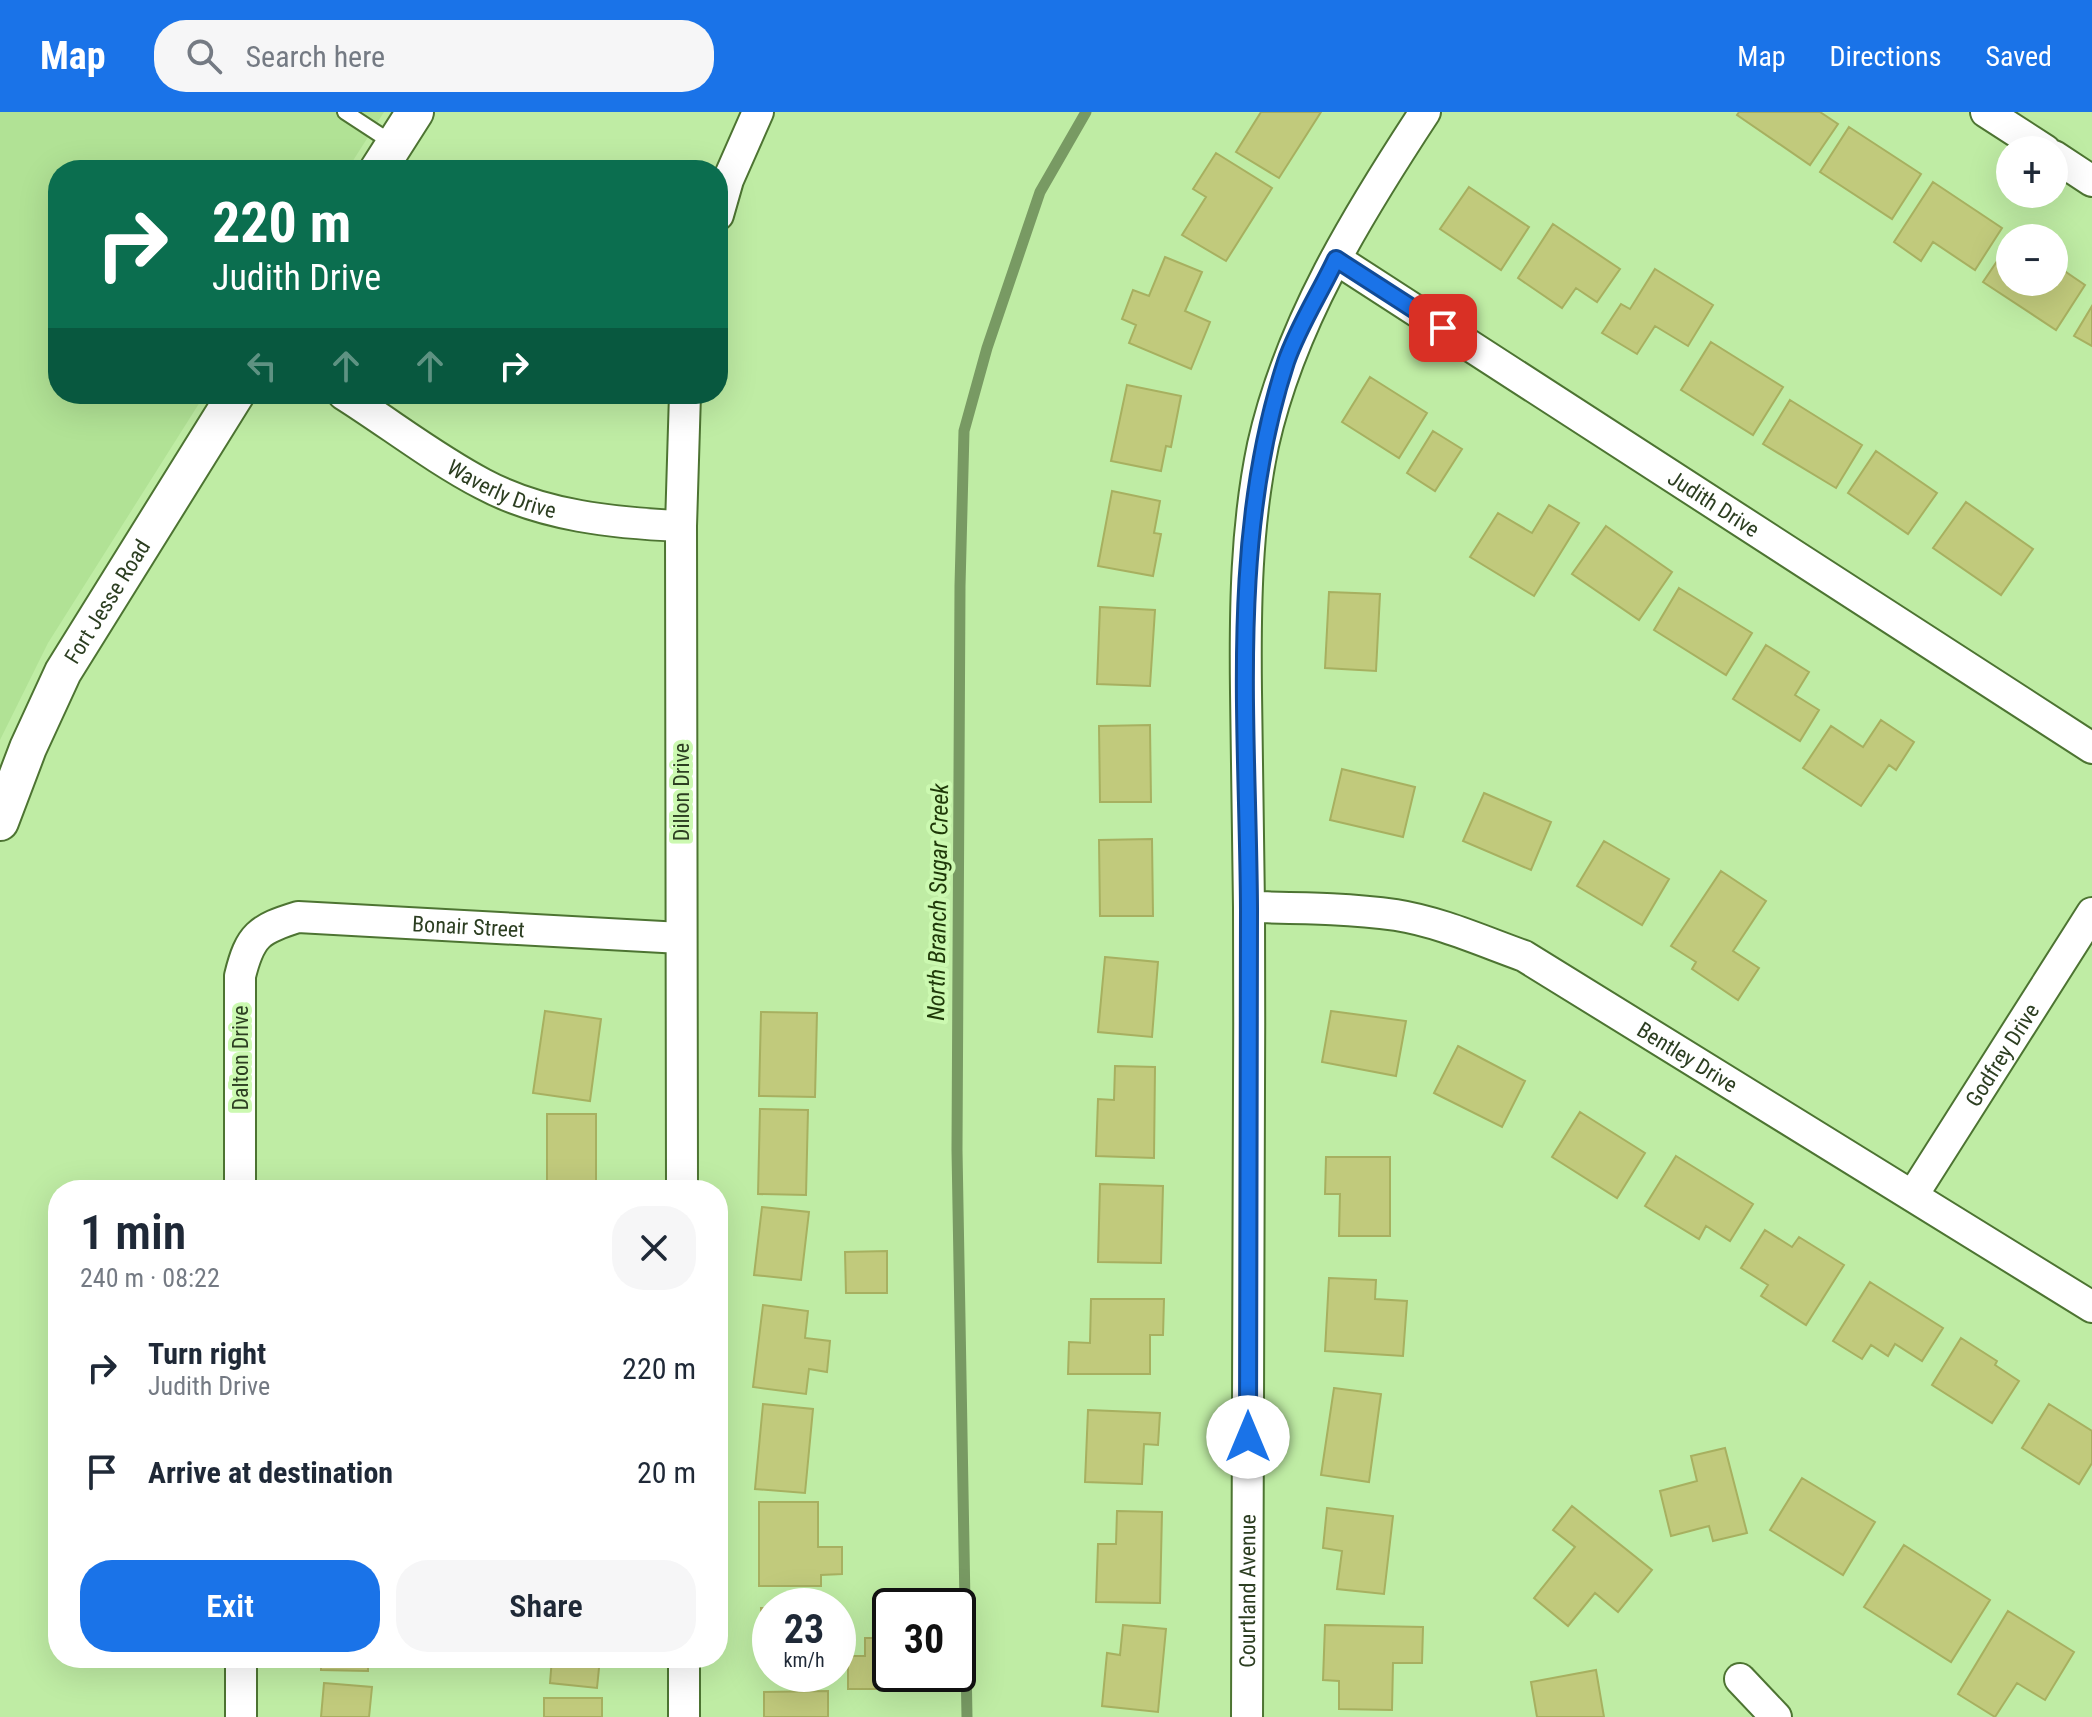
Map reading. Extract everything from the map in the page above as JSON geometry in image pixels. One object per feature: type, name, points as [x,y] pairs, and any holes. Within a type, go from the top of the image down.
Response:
[{"type":"street","points":[[386,157],[415,112]]},
{"type":"street","points":[[728,180],[758,112]]},
{"type":"street","name":"Courtland Avenue","points":[[1247,1717],[1249,907],[1245,608],[1252,514],[1264,444],[1287,360],[1336,259],[1387,170],[1425,112]]},
{"type":"street","points":[[1986,112],[2023,136]]},
{"type":"street","points":[[2068,165],[2092,181]]},
{"type":"street","name":"Judith Drive","points":[[1336,259],[2092,748]]},
{"type":"street","name":"Fort Jesse Road","points":[[1,814],[63,672],[230,404]]},
{"type":"street","name":"Waverly Drive","points":[[358,404],[484,485],[497,490],[557,510],[614,522],[681,526]]},
{"type":"street","name":"Dillon Drive","points":[[682,1180],[681,526],[685,404]]},
{"type":"street","name":"Bentley Drive","points":[[1249,907],[1346,909],[1398,916],[1444,927],[1524,956],[2092,1307]]},
{"type":"street","name":"Godfrey Drive","points":[[1913,1195],[2092,913]]},
{"type":"street","name":"Bonair Street","points":[[261,932],[298,917],[681,938]]},
{"type":"street","name":"Dalton Drive","points":[[240,1180],[240,976],[246,950],[261,932]]},
{"type":"street","points":[[241,1668],[241,1717]]},
{"type":"street","points":[[684,1668],[684,1717]]},
{"type":"street","points":[[1740,1679],[1776,1717]]},
{"type":"lane","points":[[345,112],[386,157]]},
{"type":"shaded area","points":[[0,112],[384,112],[353,160],[48,160],[48,404],[199,404],[48,643],[0,740]]},
{"type":"building","points":[[1261,112],[1321,112],[1279,178],[1236,152]]},
{"type":"building","points":[[1739,112],[1820,112],[1838,124],[1810,165],[1737,115]]},
{"type":"building","points":[[1849,127],[1921,174],[1892,219],[1820,172]]},
{"type":"building","points":[[1216,153],[1272,188],[1226,261],[1182,235],[1206,197],[1193,189]]},
{"type":"building","points":[[1933,182],[1996,224],[1996,237],[1975,270],[1933,242],[1921,261],[1894,242]]},
{"type":"building","points":[[1469,187],[1529,227],[1501,270],[1440,229]]},
{"type":"building","points":[[1553,224],[1620,269],[1597,302],[1576,288],[1562,308],[1518,278]]},
{"type":"building","points":[[1165,257],[1202,272],[1185,311],[1210,322],[1191,369],[1129,343],[1136,325],[1122,319],[1133,290],[1149,296]]},
{"type":"building","points":[[1996,263],[1996,291],[1983,282]]},
{"type":"building","points":[[1655,269],[1713,305],[1688,346],[1655,326],[1637,354],[1602,333],[1621,304],[1630,309]]},
{"type":"building","points":[[2068,273],[2085,285],[2056,330],[2004,296],[2068,296]]},
{"type":"building","points":[[2092,306],[2092,346],[2074,336]]},
{"type":"building","points":[[1711,342],[1783,387],[1753,435],[1681,390]]},
{"type":"building","points":[[1370,377],[1427,413],[1399,458],[1342,422]]},
{"type":"building","points":[[1127,385],[1181,396],[1171,447],[1166,446],[1161,471],[1111,461]]},
{"type":"building","points":[[1790,400],[1862,445],[1836,488],[1763,444]]},
{"type":"building","points":[[1433,431],[1462,449],[1435,491],[1407,473]]},
{"type":"building","points":[[1876,451],[1937,493],[1908,534],[1848,493]]},
{"type":"building","points":[[1112,491],[1160,501],[1154,533],[1161,534],[1153,576],[1098,566]]},
{"type":"building","points":[[1966,502],[2033,549],[2001,595],[1933,548]]},
{"type":"building","points":[[1549,505],[1579,523],[1534,596],[1470,557],[1498,513],[1532,533]]},
{"type":"building","points":[[1606,526],[1672,572],[1639,620],[1572,574]]},
{"type":"building","points":[[1679,588],[1752,633],[1726,675],[1654,630]]},
{"type":"building","points":[[1329,592],[1380,594],[1376,671],[1325,668]]},
{"type":"building","points":[[1100,607],[1155,610],[1150,686],[1097,684]]},
{"type":"building","points":[[1766,645],[1809,672],[1795,695],[1819,710],[1800,741],[1733,699]]},
{"type":"building","points":[[1881,720],[1914,742],[1896,770],[1889,765],[1861,806],[1803,768],[1831,726],[1863,747]]},
{"type":"building","points":[[1150,725],[1151,802],[1100,802],[1099,726]]},
{"type":"building","points":[[1342,769],[1415,787],[1403,837],[1330,820]]},
{"type":"building","points":[[1484,793],[1551,822],[1531,870],[1463,841]]},
{"type":"building","points":[[1152,839],[1153,916],[1100,916],[1099,840]]},
{"type":"building","points":[[1604,841],[1669,879],[1642,925],[1577,886]]},
{"type":"building","points":[[1721,871],[1766,901],[1733,951],[1759,968],[1738,1000],[1692,969],[1696,962],[1671,946]]},
{"type":"building","points":[[1105,957],[1158,962],[1152,1037],[1098,1032]]},
{"type":"building","points":[[545,1011],[601,1019],[590,1101],[533,1093]]},
{"type":"building","points":[[1331,1011],[1406,1021],[1396,1076],[1322,1062]]},
{"type":"building","points":[[761,1012],[817,1013],[815,1097],[759,1096]]},
{"type":"building","points":[[1458,1046],[1525,1081],[1502,1127],[1434,1093]]},
{"type":"building","points":[[1115,1066],[1155,1067],[1154,1158],[1096,1156],[1098,1099],[1114,1100]]},
{"type":"building","points":[[760,1109],[808,1110],[806,1195],[758,1194]]},
{"type":"building","points":[[1580,1112],[1645,1153],[1617,1198],[1552,1157]]},
{"type":"building","points":[[547,1114],[596,1114],[596,1180],[547,1180]]},
{"type":"building","points":[[1676,1156],[1753,1204],[1730,1241],[1706,1226],[1699,1239],[1645,1206]]},
{"type":"building","points":[[1326,1157],[1390,1157],[1390,1236],[1339,1236],[1340,1194],[1325,1194]]},
{"type":"building","points":[[1100,1184],[1163,1186],[1161,1263],[1098,1262]]},
{"type":"building","points":[[762,1207],[809,1212],[801,1280],[754,1275]]},
{"type":"building","points":[[1765,1230],[1792,1247],[1799,1237],[1844,1265],[1806,1325],[1761,1296],[1768,1285],[1741,1268]]},
{"type":"building","points":[[887,1251],[887,1293],[846,1293],[845,1252]]},
{"type":"building","points":[[1329,1278],[1376,1280],[1375,1299],[1407,1301],[1403,1356],[1325,1351]]},
{"type":"building","points":[[1870,1282],[1943,1328],[1922,1361],[1895,1344],[1888,1356],[1871,1345],[1862,1359],[1833,1341]]},
{"type":"building","points":[[1091,1299],[1164,1299],[1163,1335],[1150,1335],[1150,1374],[1068,1374],[1069,1342],[1090,1343]]},
{"type":"building","points":[[763,1305],[808,1311],[805,1338],[830,1341],[827,1372],[809,1369],[806,1394],[753,1387]]},
{"type":"building","points":[[1961,1338],[1997,1361],[1995,1365],[2019,1381],[1992,1423],[1932,1385]]},
{"type":"building","points":[[1334,1388],[1381,1394],[1369,1482],[1321,1475]]},
{"type":"building","points":[[763,1404],[813,1409],[805,1493],[755,1489]]},
{"type":"building","points":[[2049,1404],[2092,1431],[2092,1463],[2079,1484],[2022,1448]]},
{"type":"building","points":[[1088,1410],[1160,1413],[1158,1445],[1144,1444],[1142,1484],[1085,1482]]},
{"type":"building","points":[[1725,1448],[1747,1533],[1713,1541],[1709,1526],[1671,1536],[1660,1491],[1697,1481],[1691,1456]]},
{"type":"building","points":[[1802,1478],[1875,1522],[1843,1575],[1770,1530]]},
{"type":"building","points":[[759,1502],[818,1502],[818,1547],[842,1547],[842,1574],[821,1575],[821,1586],[759,1586]]},
{"type":"building","points":[[1572,1506],[1652,1570],[1618,1612],[1595,1593],[1568,1626],[1534,1598],[1575,1547],[1553,1530]]},
{"type":"building","points":[[1327,1508],[1393,1516],[1384,1594],[1337,1589],[1342,1551],[1323,1548]]},
{"type":"building","points":[[1117,1511],[1162,1512],[1160,1603],[1096,1602],[1098,1544],[1116,1544]]},
{"type":"building","points":[[1904,1545],[1990,1600],[1951,1662],[1864,1607]]},
{"type":"building","points":[[2008,1611],[2074,1652],[2045,1700],[2017,1683],[1995,1717],[1958,1694]]},
{"type":"building","points":[[1123,1625],[1166,1629],[1158,1712],[1102,1706],[1107,1653],[1120,1655]]},
{"type":"building","points":[[1325,1625],[1423,1627],[1422,1663],[1393,1663],[1392,1710],[1339,1709],[1339,1681],[1323,1680]]},
{"type":"building","points":[[865,1638],[872,1638],[872,1689],[856,1689],[856,1656],[865,1656]]},
{"type":"building","points":[[321,1668],[368,1668],[368,1671]]},
{"type":"building","points":[[551,1668],[599,1668],[597,1688],[550,1683]]},
{"type":"building","points":[[1596,1670],[1604,1717],[1537,1717],[1531,1682]]},
{"type":"building","points":[[324,1683],[372,1687],[369,1717],[321,1717]]},
{"type":"building","points":[[764,1692],[828,1692],[828,1717],[764,1717]]},
{"type":"building","points":[[544,1698],[602,1698],[602,1717],[544,1717]]},
{"type":"waterway","name":"North Branch Sugar Creek","points":[[967,1717],[957,1150],[960,586],[964,431],[987,348],[1040,192],[1086,112]]},
{"type":"route","points":[[1248,1437],[1249,907],[1245,608],[1252,514],[1264,444],[1287,360],[1336,259],[1443,328]]}]
